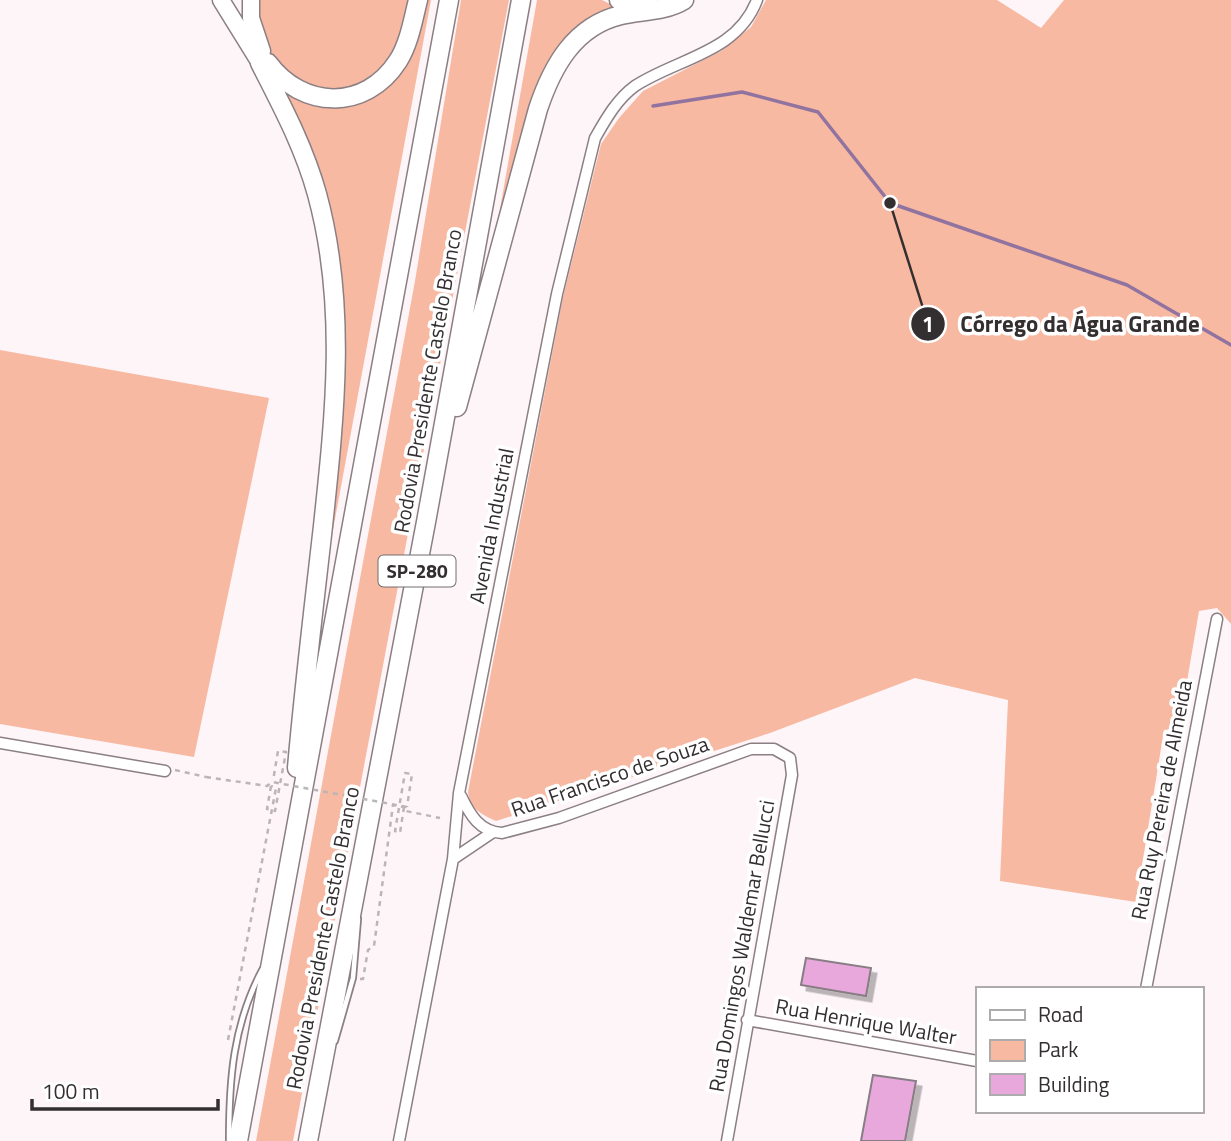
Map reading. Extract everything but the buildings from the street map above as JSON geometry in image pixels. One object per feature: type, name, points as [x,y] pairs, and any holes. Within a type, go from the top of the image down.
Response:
[{"type":"highway","points":[[263,61],[291,88],[307,95],[323,99],[356,95],[382,80],[398,61],[418,0]]},
{"type":"highway","points":[[238,1141],[449,0]]},
{"type":"highway","name":"Rodovia Presidente Castelo Branco","points":[[308,1141],[426,522],[521,0]]},
{"type":"highway","points":[[619,0],[643,4],[670,0]]},
{"type":"highway","points":[[426,522],[534,122],[553,70],[572,43],[607,20],[660,10],[684,0]]},
{"type":"highway","points":[[263,61],[295,131],[316,193],[331,268],[337,328],[332,442],[287,876]]},
{"type":"main road","points":[[251,0],[253,29],[263,61]]},
{"type":"main road","points":[[221,2],[263,61]]},
{"type":"street","name":"Avenida Industrial","points":[[399,1141],[453,859],[459,793],[556,294],[595,138],[607,116],[634,87],[727,40],[746,21],[757,0]]},
{"type":"street","name":"Rua Ruy Pereira de Almeida","points":[[1146,987],[1217,619]]},
{"type":"street","points":[[0,743],[165,771]]},
{"type":"street","name":"Rua Francisco de Souza","points":[[459,793],[474,819],[493,832],[515,830],[559,818],[751,749],[774,749],[790,758]]},
{"type":"street","name":"Rua Domingos Waldemar Bellucci","points":[[727,1141],[792,775],[790,758]]},
{"type":"street","points":[[453,859],[493,832]]},
{"type":"street","name":"Rua Henrique Walter","points":[[747,1020],[976,1061]]},
{"type":"lane","points":[[320,1077],[344,1016],[353,978],[361,860]]},
{"type":"lane","points":[[229,1141],[234,1044],[243,1010],[275,944]]},
{"type":"path","points":[[278,751],[286,752],[275,811],[267,809],[272,784],[278,751]]},
{"type":"path","points":[[165,771],[179,770],[206,777],[268,786],[272,784],[405,807]]},
{"type":"path","points":[[405,807],[400,833],[394,831],[405,773],[412,774],[406,811],[440,818]]},
{"type":"path","points":[[234,1044],[226,1039],[276,788],[272,784]]},
{"type":"path","points":[[353,978],[363,979],[368,950],[373,946],[393,805],[405,807]]},
{"type":"green space","points":[[255,0],[414,0],[392,59],[372,80],[333,93],[286,77],[264,48]]},
{"type":"green space","points":[[423,0],[431,0],[325,573],[341,302],[286,104],[288,96],[292,95],[372,96]]},
{"type":"green space","points":[[461,0],[509,0],[293,1141],[256,1141],[415,281]]},
{"type":"green space","points":[[537,0],[602,0],[618,8],[573,37],[547,66],[540,79],[503,220],[498,220]]},
{"type":"green space","points":[[766,0],[997,0],[1041,28],[1064,0],[1231,0],[1231,624],[1217,608],[1199,611],[1179,728],[1164,730],[1136,902],[1000,881],[1008,700],[915,678],[770,733],[496,821],[481,813],[471,803],[468,792],[563,297],[601,144],[643,91],[721,51],[751,27]]},
{"type":"green space","points":[[0,350],[269,398],[194,757],[0,724]]},
{"type":"waterway","points":[[653,106],[742,92],[818,112],[890,203],[1127,285],[1231,345]]},
{"type":"place","name":"Córrego da Água Grande","points":[[890,203]]}]
